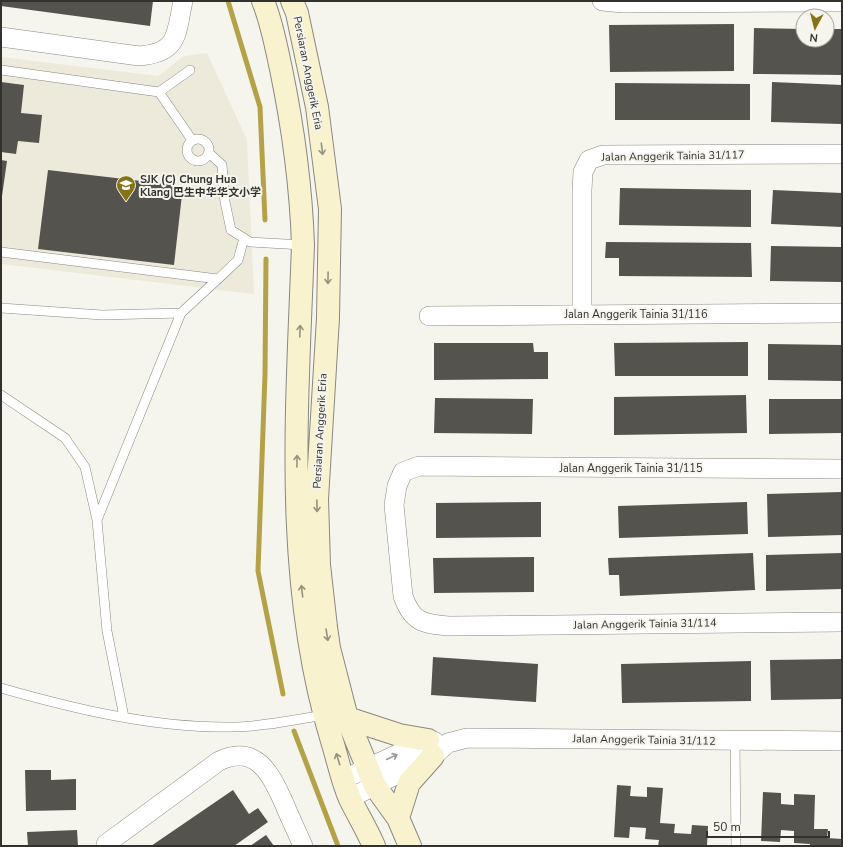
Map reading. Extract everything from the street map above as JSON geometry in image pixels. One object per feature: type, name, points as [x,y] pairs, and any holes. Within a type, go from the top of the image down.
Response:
[{"type":"main road","name":"Persiaran Anggerik Eria","points":[[264,1],[270,18],[287,98],[302,209],[296,501],[299,565],[304,608],[324,715],[347,789],[374,846]]},
{"type":"main road","name":"Persiaran Anggerik Eria","points":[[292,1],[297,13],[317,107],[330,209],[328,318],[322,392],[317,499],[317,530],[329,648],[347,718],[360,744],[372,777],[398,818],[410,846]]},
{"type":"main road","points":[[347,718],[436,747],[409,783],[398,818]]},
{"type":"street","points":[[1,37],[139,56],[156,55],[175,39],[184,1]]},
{"type":"street","points":[[602,1],[624,3],[842,2]]},
{"type":"street","name":"Jalan Anggerik Tainia 31/117","points":[[582,314],[582,190],[583,172],[589,160],[603,156],[842,154]]},
{"type":"street","name":"Jalan Anggerik Tainia 31/116","points":[[429,316],[842,313]]},
{"type":"street","name":"Jalan Anggerik Tainia 31/115","points":[[419,466],[842,469]]},
{"type":"street","name":"Jalan Anggerik Tainia 31/114","points":[[419,466],[410,468],[403,472],[394,495],[403,596],[407,609],[423,623],[449,626],[842,622]]},
{"type":"street","name":"Jalan Anggerik Tainia 31/112","points":[[347,789],[436,747],[467,738],[842,741]]},
{"type":"street","points":[[106,844],[219,761],[235,756],[246,757],[257,761],[272,776],[303,846]]},
{"type":"lane","points":[[1,70],[159,92],[190,70]]},
{"type":"lane","points":[[159,92],[192,140]]},
{"type":"lane","points":[[198,138],[205,140],[210,146],[209,153],[201,161],[190,158],[187,148],[192,140],[198,138]]},
{"type":"lane","points":[[209,153],[222,165],[225,202],[231,230],[250,242],[302,245]]},
{"type":"lane","points":[[97,520],[181,313],[238,260],[244,238]]},
{"type":"lane","points":[[1,252],[218,279]]},
{"type":"lane","points":[[1,308],[102,315],[181,313]]},
{"type":"lane","points":[[1,395],[65,438],[85,467],[97,520],[107,631],[124,718]]},
{"type":"lane","points":[[1,688],[63,705],[124,718],[193,725],[230,727],[274,724],[324,715]]},
{"type":"lane","points":[[735,741],[736,846]]},
{"type":"shaded area","name":"SJK (C) Chung Hua Klang 巴生中华华文小学","points":[[207,53],[247,140],[254,294],[1,264],[1,57],[158,76],[184,56]]},
{"type":"building","points":[[1,1],[153,1],[150,26],[1,6]]},
{"type":"building","points":[[734,24],[734,71],[610,72],[609,25]]},
{"type":"building","points":[[754,28],[795,29],[795,48],[835,48],[835,29],[842,29],[842,75],[753,74]]},
{"type":"building","points":[[1,82],[24,85],[21,113],[42,115],[39,143],[18,141],[16,154],[1,152]]},
{"type":"building","points":[[772,82],[842,85],[842,124],[771,122]]},
{"type":"building","points":[[615,83],[750,84],[750,120],[615,120]]},
{"type":"building","points":[[1,160],[7,161],[2,196],[1,196]]},
{"type":"building","points":[[48,170],[183,186],[174,265],[38,249]]},
{"type":"building","points":[[620,188],[751,190],[751,227],[619,225]]},
{"type":"building","points":[[773,190],[842,193],[842,227],[771,224]]},
{"type":"building","points":[[606,242],[751,243],[752,277],[619,276],[619,258],[605,258]]},
{"type":"building","points":[[771,246],[842,247],[842,282],[770,281]]},
{"type":"building","points":[[748,342],[748,376],[615,376],[614,343]]},
{"type":"building","points":[[434,343],[533,343],[534,352],[548,352],[548,379],[434,380]]},
{"type":"building","points":[[768,344],[842,345],[842,381],[768,380]]},
{"type":"building","points":[[746,395],[747,433],[614,435],[614,397]]},
{"type":"building","points":[[435,398],[533,399],[532,434],[434,433]]},
{"type":"building","points":[[769,399],[842,399],[842,433],[769,434]]},
{"type":"building","points":[[842,492],[842,535],[768,537],[767,494]]},
{"type":"building","points":[[541,502],[541,537],[436,538],[436,503]]},
{"type":"building","points":[[747,502],[748,534],[619,538],[618,506]]},
{"type":"building","points":[[753,553],[755,590],[620,596],[619,575],[609,575],[608,558]]},
{"type":"building","points":[[842,553],[842,589],[766,591],[766,555]]},
{"type":"building","points":[[534,557],[534,592],[434,593],[433,558]]},
{"type":"building","points":[[433,657],[538,664],[536,702],[431,695]]},
{"type":"building","points":[[842,659],[842,699],[771,700],[770,660]]},
{"type":"building","points":[[751,661],[751,701],[622,703],[621,664]]},
{"type":"building","points":[[25,770],[51,770],[51,780],[76,779],[76,810],[26,811]]},
{"type":"building","points":[[617,785],[631,786],[630,796],[647,797],[647,787],[663,788],[660,823],[675,824],[674,833],[691,834],[692,825],[708,826],[707,846],[658,846],[659,840],[645,839],[646,828],[630,827],[629,838],[614,837]]},
{"type":"building","points":[[233,790],[249,814],[258,808],[268,822],[234,846],[151,846]]},
{"type":"building","points":[[763,792],[781,793],[781,804],[794,805],[794,794],[815,795],[814,829],[828,829],[827,838],[842,839],[842,846],[810,846],[810,844],[794,843],[794,831],[781,830],[780,842],[761,841]]},
{"type":"building","points":[[77,830],[78,846],[28,846],[27,832]]},
{"type":"building","points":[[266,835],[274,846],[250,846]]},
{"type":"waterway","points":[[228,1],[260,107],[265,220]]},
{"type":"waterway","points":[[266,259],[265,374],[258,571],[283,694]]},
{"type":"waterway","points":[[294,731],[338,846]]},
{"type":"place","name":"SJK (C) Chung Hua Klang 巴生中华华文小学","points":[[126,202]]}]
